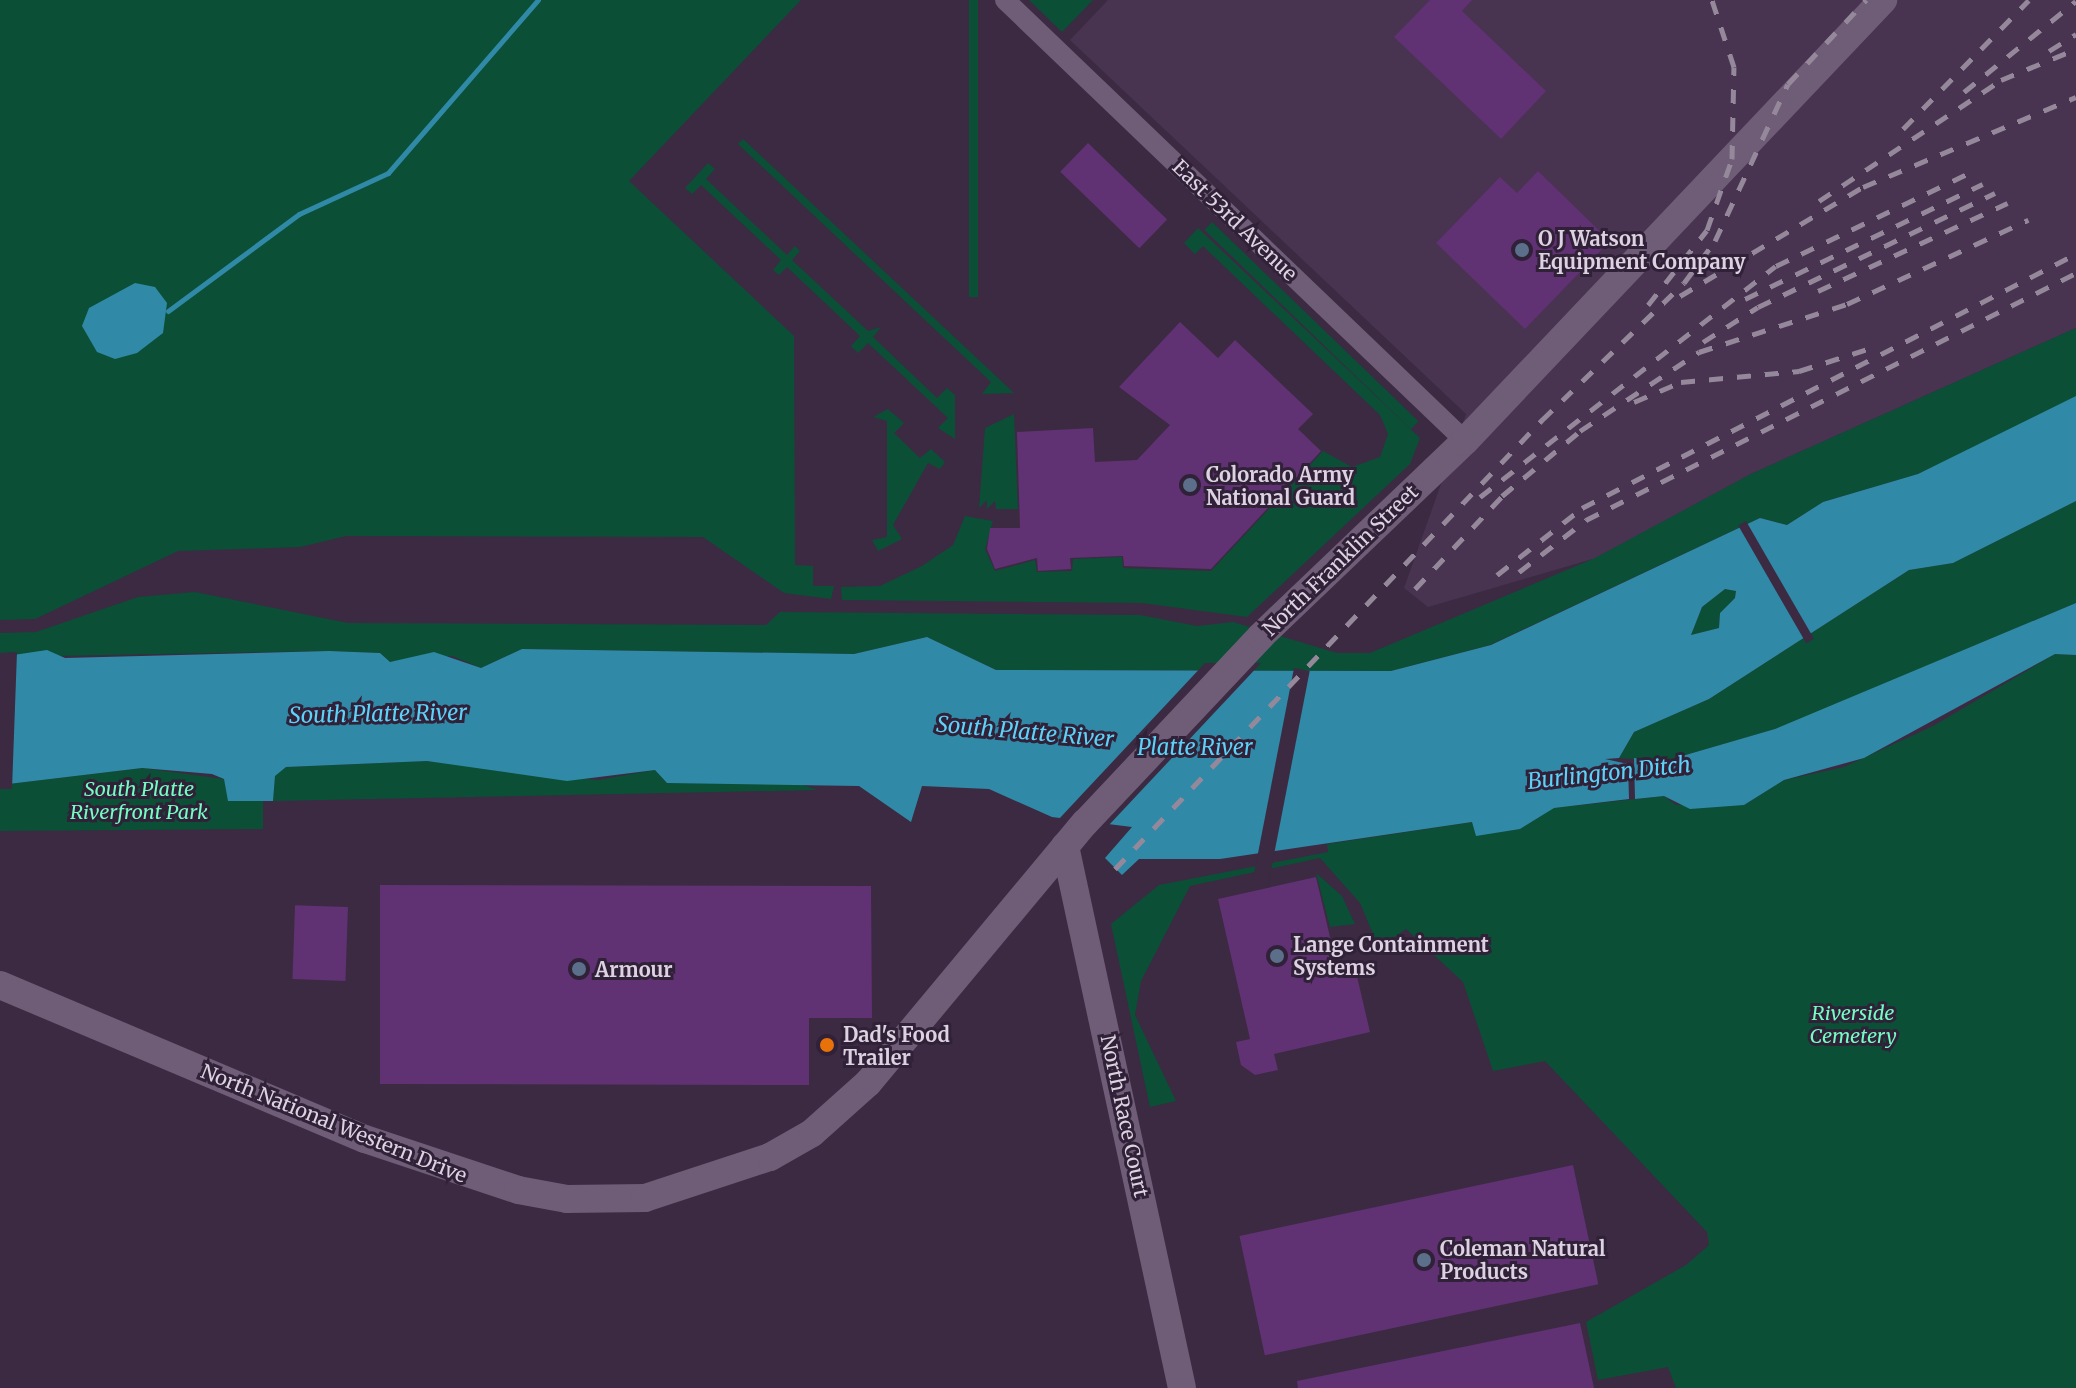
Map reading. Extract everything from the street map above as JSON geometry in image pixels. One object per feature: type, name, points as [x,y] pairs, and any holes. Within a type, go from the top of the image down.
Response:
[{"type":"street","name":"East 53rd Avenue","points":[[1005,0],[1465,441]]},
{"type":"street","name":"North Franklin Street","points":[[812,1133],[939,1004],[1085,823],[1261,636],[1465,441],[1883,0]]},
{"type":"street","name":"North Race Court","points":[[1065,846],[1182,1388]]},
{"type":"street","name":"North National Western Drive","points":[[0,985],[413,1158],[555,1197],[608,1201],[679,1189],[726,1176],[812,1133]]},
{"type":"shaded area","points":[[1108,0],[2076,0],[2076,328],[1751,474],[1596,558],[1428,607],[1404,588],[1466,414],[1070,40]]},
{"type":"green space","points":[[0,0],[801,0],[629,181],[794,336],[795,565],[813,566],[813,586],[834,586],[831,599],[784,593],[703,537],[346,536],[300,547],[178,551],[35,619],[0,620]]},
{"type":"green space","points":[[969,0],[978,0],[978,297],[969,297]]},
{"type":"green space","points":[[1029,0],[1093,0],[1062,32]]},
{"type":"green space","points":[[743,139],[1014,393],[982,394],[991,382],[738,144]]},
{"type":"green space","points":[[708,163],[715,169],[706,179],[787,255],[795,246],[800,251],[792,260],[868,331],[881,327],[873,337],[937,398],[947,388],[955,395],[955,439],[938,428],[948,418],[868,343],[858,353],[851,346],[860,336],[787,267],[779,275],[773,270],[781,260],[701,185],[692,194],[685,188]]},
{"type":"green space","points":[[1212,222],[1418,421],[1411,429],[1204,230]]},
{"type":"green space","points":[[1198,228],[1420,438],[1410,464],[1247,617],[1142,603],[842,600],[841,587],[880,586],[922,566],[953,545],[965,516],[993,521],[985,549],[995,571],[1035,560],[1037,572],[1072,571],[1073,559],[1122,557],[1123,568],[1211,571],[1323,451],[1352,467],[1380,457],[1388,434],[1380,415],[1203,246],[1195,254],[1184,243]]},
{"type":"green space","points":[[2076,328],[2076,396],[2039,417],[1918,474],[1823,502],[1787,525],[1760,518],[1490,645],[1391,671],[996,670],[927,637],[854,654],[522,649],[481,668],[452,656],[390,662],[380,653],[329,651],[0,657],[0,633],[36,632],[138,597],[195,592],[348,623],[766,625],[780,612],[1140,615],[1197,626],[1233,622],[1337,653],[1370,653],[1595,558],[1751,474]]},
{"type":"green space","points":[[888,409],[904,423],[894,433],[920,458],[931,449],[945,462],[940,469],[928,463],[893,525],[902,539],[878,551],[872,540],[887,537],[887,421],[873,417]]},
{"type":"green space","points":[[1014,414],[1018,509],[996,509],[995,501],[987,509],[987,500],[979,508],[985,428]]},
{"type":"green space","points":[[2076,501],[2076,603],[1776,729],[1665,761],[1619,758],[1634,732],[1709,699],[1909,570],[1953,563]]},
{"type":"green space","points":[[1725,589],[1736,591],[1735,598],[1720,613],[1719,628],[1691,635],[1702,607]]},
{"type":"green space","name":"Riverside Cemetery","points":[[2055,654],[2076,655],[2076,1388],[1676,1388],[1668,1367],[1598,1380],[1586,1322],[1686,1265],[1709,1245],[1707,1232],[1545,1061],[1493,1071],[1463,982],[1406,929],[1379,948],[1360,903],[1320,858],[1190,886],[1141,981],[1135,1015],[1176,1101],[1150,1107],[1111,924],[1159,885],[1328,852],[1327,844],[1473,822],[1476,835],[1520,829],[1553,808],[1664,796],[1676,805],[1744,805],[1784,780],[1844,767],[1933,726]]},
{"type":"green space","points":[[427,761],[598,780],[655,770],[667,783],[793,782],[818,790],[273,801],[275,775],[286,767]]},
{"type":"green space","name":"South Platte Riverfront Park","points":[[142,768],[224,779],[229,801],[263,801],[263,829],[0,831],[0,785]]},
{"type":"green space","points":[[1316,873],[1342,896],[1355,924],[1330,927]]},
{"type":"water","points":[[135,283],[155,287],[167,303],[163,333],[137,353],[115,359],[97,352],[82,326],[89,308]]},
{"type":"water","name":"Platte River","points":[[2076,396],[2076,501],[1953,563],[1909,570],[1709,699],[1634,732],[1619,758],[1605,759],[1628,764],[1629,799],[1554,808],[1520,829],[1476,836],[1472,822],[1220,859],[1139,859],[1122,875],[1105,858],[1132,827],[1052,817],[989,789],[922,786],[911,822],[859,786],[667,783],[655,770],[567,781],[427,761],[286,767],[275,776],[273,801],[228,801],[224,779],[212,774],[142,768],[0,785],[0,657],[47,650],[65,658],[329,651],[380,653],[390,662],[434,652],[481,668],[522,649],[854,654],[927,637],[996,670],[1391,671],[1491,645],[1760,518],[1787,525],[1823,502],[1918,474]],"holes":[[[1725,589],[1736,591],[1735,598],[1720,613],[1719,628],[1691,635],[1702,607]]]},
{"type":"water","points":[[2076,603],[2076,655],[2055,654],[1864,758],[1784,780],[1744,805],[1690,809],[1664,796],[1635,799],[1634,758],[1665,761],[1775,729]]},
{"type":"pier","points":[[1746,521],[1814,639],[1806,643],[1738,526]]},
{"type":"pier","points":[[17,652],[12,789],[0,789],[0,653]]},
{"type":"pier","points":[[1205,663],[1261,663],[1109,825],[1058,820]]},
{"type":"pier","points":[[1294,668],[1310,671],[1258,935],[1243,932]]},
{"type":"building","points":[[1430,0],[1472,0],[1462,11],[1546,91],[1501,139],[1394,37]]},
{"type":"building","points":[[1088,143],[1167,219],[1139,248],[1060,172]]},
{"type":"building","points":[[1538,171],[1610,241],[1525,329],[1436,243],[1500,177],[1517,193]]},
{"type":"building","points":[[1180,322],[1218,358],[1235,340],[1313,414],[1298,429],[1321,451],[1211,569],[1124,566],[1123,556],[1070,558],[1071,569],[1038,571],[1037,558],[995,569],[987,549],[990,528],[1020,528],[1017,432],[1093,428],[1095,462],[1137,460],[1170,425],[1119,387]]},
{"type":"building","points":[[1316,877],[1339,976],[1356,972],[1370,1032],[1274,1054],[1278,1070],[1255,1075],[1241,1065],[1236,1042],[1250,1039],[1218,899]]},
{"type":"building","points":[[380,885],[871,886],[872,1018],[809,1018],[809,1085],[380,1084]]},
{"type":"building","points":[[295,905],[348,907],[345,981],[292,979]]},
{"type":"building","points":[[1573,1165],[1598,1284],[1265,1355],[1239,1236]]},
{"type":"building","points":[[1580,1323],[1594,1388],[1298,1388],[1297,1381]]},
{"type":"waterway","points":[[168,311],[299,214],[388,173],[538,0]]},
{"type":"railway","points":[[1648,305],[1707,230],[1732,159],[1734,67],[1712,0]]},
{"type":"railway","points":[[1115,869],[1542,420],[1684,283],[1715,241],[1788,84],[1866,0]]},
{"type":"railway","points":[[1903,129],[2029,0]]},
{"type":"railway","points":[[1964,92],[2076,1]]},
{"type":"railway","points":[[2049,51],[2076,34]]},
{"type":"railway","points":[[1819,201],[2001,80],[2076,49]]},
{"type":"railway","points":[[1680,296],[1863,187],[2076,97]]},
{"type":"railway","points":[[1480,497],[1776,266],[1971,172]]},
{"type":"railway","points":[[1745,299],[1983,184]]},
{"type":"railway","points":[[1703,342],[1758,307],[1995,193]]},
{"type":"railway","points":[[1818,291],[2008,203]]},
{"type":"railway","points":[[1502,496],[1580,431],[1699,352],[1847,304],[2028,220]]},
{"type":"railway","points":[[1497,575],[1582,508],[2068,258]]},
{"type":"railway","points":[[1519,572],[1586,520],[2076,273]]},
{"type":"railway","points":[[1634,402],[1681,382],[1799,371],[1874,347]]},
{"type":"railway","points":[[1415,589],[1508,490]]},
{"type":"place","name":"O J Watson Equipment Company","points":[[1522,250]]},
{"type":"place","name":"Colorado Army National Guard","points":[[1190,485]]},
{"type":"place","name":"Lange Containment Systems","points":[[1277,956]]},
{"type":"place","name":"Armour","points":[[579,969]]},
{"type":"place","name":"Dad's Food Trailer","points":[[827,1045]]},
{"type":"place","name":"Coleman Natural Products","points":[[1424,1260]]},
{"type":"water label","name":"South Platte River","points":[[378,714]]},
{"type":"water label","name":"South Platte River","points":[[1025,732]]},
{"type":"water label","name":"Burlington Ditch","points":[[1609,773]]}]
